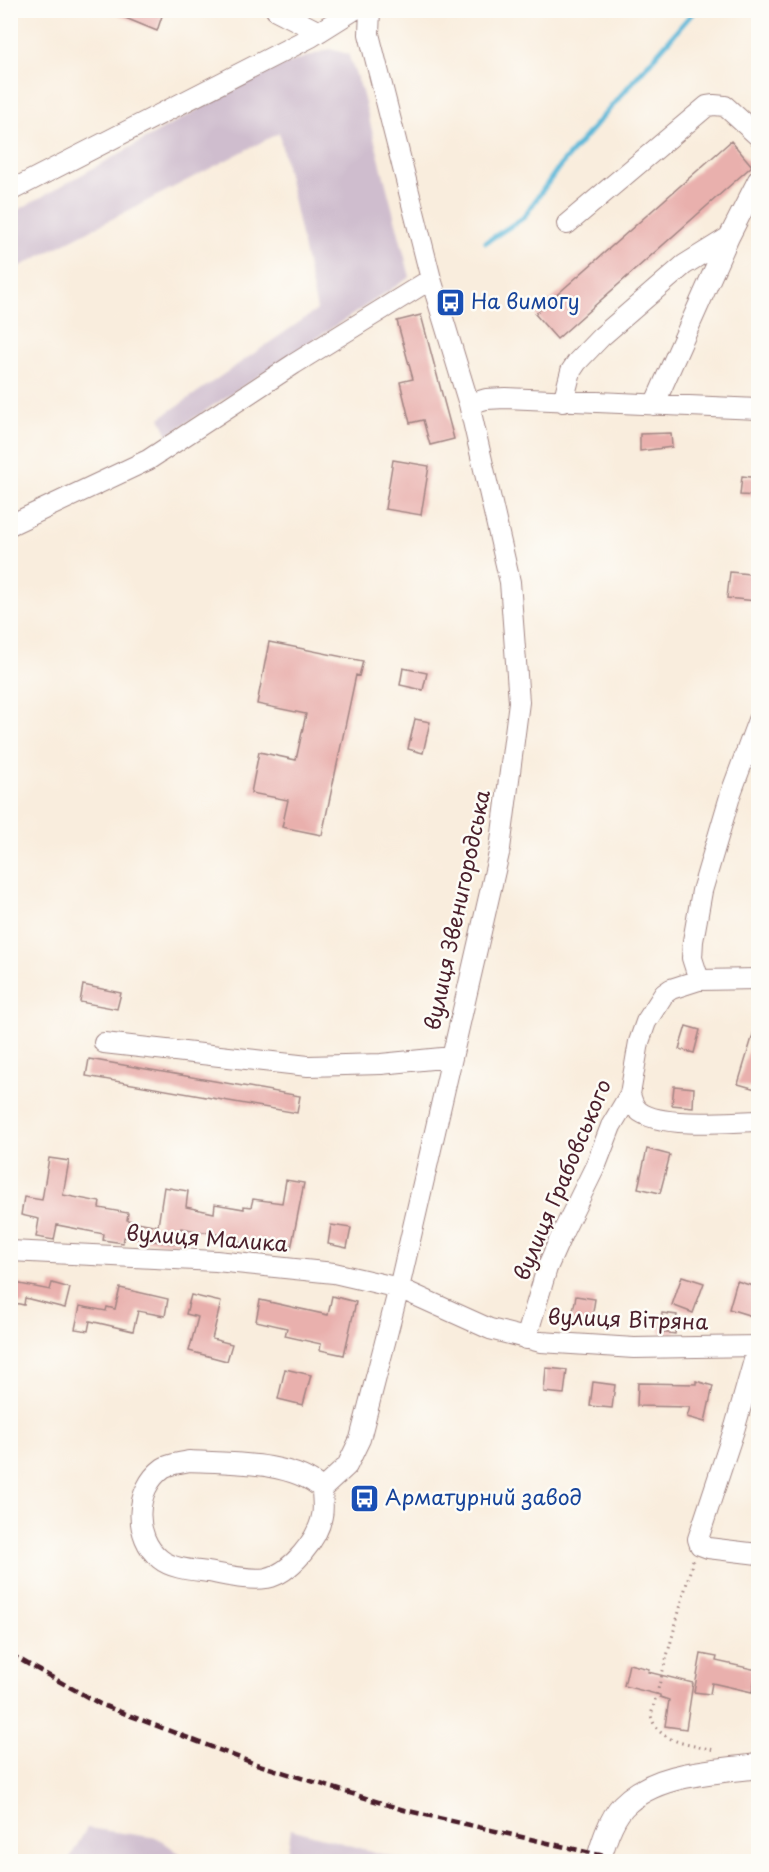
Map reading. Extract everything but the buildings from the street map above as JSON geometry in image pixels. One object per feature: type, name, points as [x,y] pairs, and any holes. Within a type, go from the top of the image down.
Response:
[{"type":"main road","points":[[598,1862],[612,1825],[622,1808],[639,1793],[660,1782],[692,1775],[759,1766]]},
{"type":"street","points":[[276,10],[319,32]]},
{"type":"street","points":[[10,191],[319,32],[354,10]]},
{"type":"street","name":"вулиця Звенигородська","points":[[322,1489],[347,1466],[360,1439],[399,1288],[500,849],[519,702],[510,582],[469,404],[431,279],[369,34],[370,10]]},
{"type":"street","points":[[567,224],[707,106],[725,106],[759,136]]},
{"type":"street","points":[[654,405],[729,237],[759,180]]},
{"type":"street","points":[[564,402],[571,371],[601,338],[684,265],[729,237]]},
{"type":"street","points":[[10,525],[148,460],[294,364],[431,279]]},
{"type":"street","points":[[469,404],[486,399],[505,398],[759,409]]},
{"type":"street","points":[[699,980],[692,958],[702,891],[731,793],[759,720]]},
{"type":"street","name":"вулиця Грабовського","points":[[526,1339],[547,1268],[558,1242],[596,1165],[611,1126],[630,1094],[639,1042],[651,1011],[671,988],[699,980],[759,979]]},
{"type":"street","points":[[104,1043],[308,1066],[381,1064],[453,1057]]},
{"type":"street","points":[[630,1094],[635,1107],[644,1114],[662,1121],[759,1121]]},
{"type":"street","name":"вулиця Малика","points":[[10,1251],[228,1262],[334,1273],[399,1288]]},
{"type":"street","name":"вулиця Вітряна","points":[[399,1288],[490,1329],[526,1339],[562,1344],[634,1348],[758,1346]]},
{"type":"street","points":[[758,1346],[698,1544],[708,1548],[759,1554]]},
{"type":"street","points":[[189,1461],[247,1463],[303,1474],[322,1489],[322,1516],[309,1545],[289,1568],[267,1578],[241,1578],[178,1567],[161,1561],[147,1545],[142,1526],[140,1504],[150,1481],[165,1467],[189,1461]]},
{"type":"path","points":[[698,1544],[651,1715],[653,1724],[666,1736],[676,1741],[717,1751]]},
{"type":"shaded area","points":[[330,49],[348,54],[361,88],[410,277],[168,435],[160,418],[317,310],[279,133],[11,271],[11,214],[271,69]]},
{"type":"shaded area","points":[[87,1828],[158,1838],[190,1861],[68,1861]]},
{"type":"shaded area","points":[[291,1829],[407,1861],[283,1861],[287,1856]]},
{"type":"waterway","points":[[486,242],[523,218],[559,167],[695,10]]},
{"type":"railway","points":[[10,1654],[100,1704],[253,1763],[404,1810],[600,1855],[621,1862]]},
{"type":"place","name":"На вимогу","points":[[450,302]]},
{"type":"place","name":"Арматурний завод","points":[[364,1498]]}]
